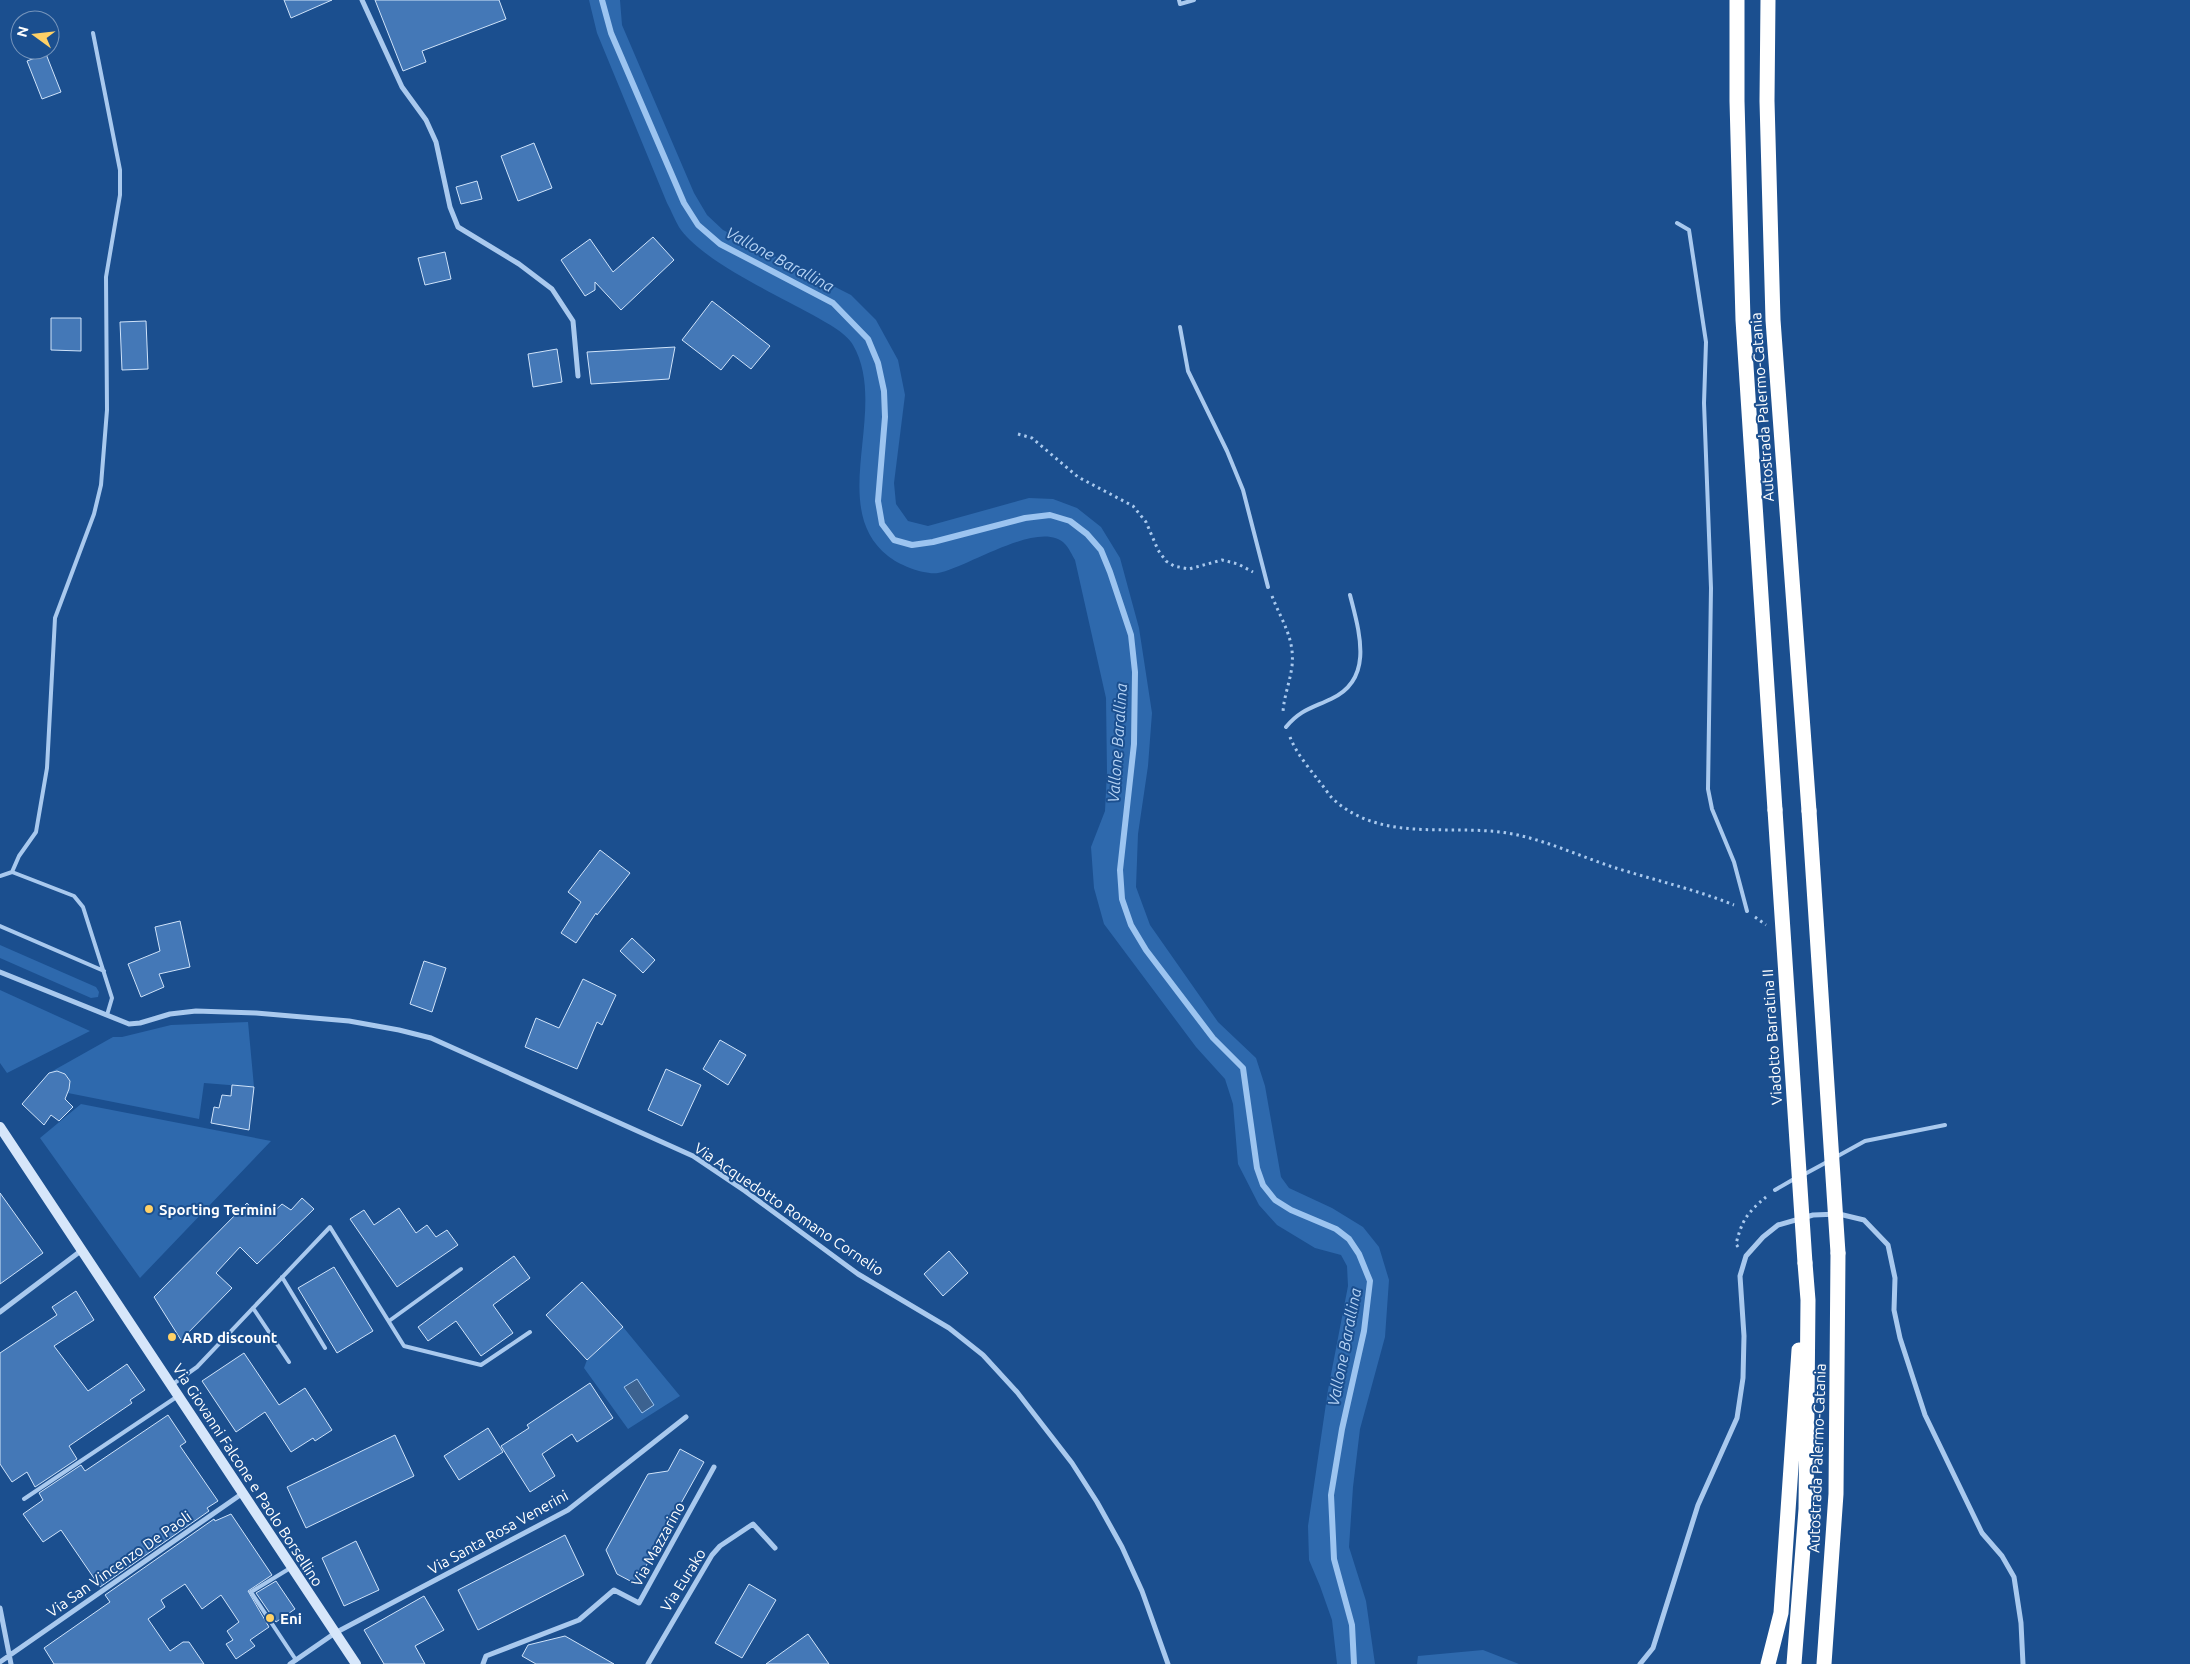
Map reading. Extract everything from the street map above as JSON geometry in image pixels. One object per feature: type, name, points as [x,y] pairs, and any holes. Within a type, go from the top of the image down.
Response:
[{"type":"highway","name":"Autostrada Palermo-Catania","points":[[1737,0],[1737,101],[1743,320],[1775,810]]},
{"type":"highway","name":"Autostrada Palermo-Catania","points":[[1768,0],[1767,100],[1773,320],[1809,811],[1838,1252],[1836,1494],[1824,1663]]},
{"type":"highway","name":"Viadotto Barratina II","points":[[1775,810],[1805,1263]]},
{"type":"highway","name":"Autostrada Palermo-Catania","points":[[1794,1664],[1806,1509],[1808,1300],[1805,1263]]},
{"type":"highway","points":[[1768,1664],[1781,1613],[1798,1357],[1808,1300]]},
{"type":"main road","name":"Via Giovanni Falcone e Paolo Borsellino","points":[[0,1127],[356,1664]]},
{"type":"street","points":[[362,0],[402,87],[426,120],[436,142],[450,207],[458,227],[519,264],[552,289],[574,321],[578,376]]},
{"type":"street","name":"Via Acquedotto Romano Cornelio","points":[[0,972],[129,1024],[140,1023],[170,1014],[196,1011],[256,1013],[349,1020],[431,1038],[692,1156],[745,1191],[858,1274],[949,1328],[983,1355],[1017,1392],[1067,1456],[1097,1502],[1122,1547],[1142,1591],[1168,1664]]},
{"type":"street","points":[[1640,1664],[1653,1648],[1698,1505],[1737,1418],[1743,1378],[1744,1336],[1740,1276],[1746,1256],[1763,1237],[1778,1225],[1814,1215],[1839,1214],[1864,1220],[1888,1245],[1895,1278],[1894,1310],[1900,1338],[1925,1415],[1982,1533],[2002,1556],[2014,1577],[2021,1623],[2023,1664]]},
{"type":"street","points":[[0,1312],[82,1250]]},
{"type":"street","name":"Via Santa Rosa Venerini","points":[[290,1664],[335,1633],[568,1510],[686,1417]]},
{"type":"street","name":"Via Mazzarino","points":[[483,1664],[486,1656],[579,1620],[614,1590],[639,1604],[714,1468]]},
{"type":"street","name":"Via San Vincenzo De Paoli","points":[[0,1662],[242,1493]]},
{"type":"street","name":"Via Eurako","points":[[648,1664],[706,1563],[720,1546],[753,1524],[775,1548]]},
{"type":"street","points":[[0,1608],[1,1622],[11,1664]]},
{"type":"lane","points":[[1179,0],[1180,4],[1194,0]]},
{"type":"lane","points":[[12,872],[19,856],[32,841],[38,823],[47,768],[56,618],[94,514],[101,485],[107,410],[106,276],[120,195],[120,170],[93,34]]},
{"type":"lane","points":[[1677,223],[1689,230],[1706,342],[1704,403],[1711,588],[1708,789],[1712,808],[1734,862],[1747,911]]},
{"type":"lane","points":[[1180,326],[1188,371],[1227,451],[1243,490],[1268,587]]},
{"type":"lane","points":[[1286,727],[1297,714],[1334,698],[1349,685],[1358,673],[1361,652],[1350,595]]},
{"type":"lane","points":[[0,876],[12,872],[74,896],[79,901],[83,907],[112,998],[107,1015]]},
{"type":"lane","points":[[0,926],[104,972]]},
{"type":"lane","points":[[1774,1190],[1865,1141],[1945,1125]]},
{"type":"lane","points":[[171,1385],[197,1367],[330,1227],[404,1346],[481,1365],[530,1332]]},
{"type":"lane","points":[[389,1321],[461,1269]]},
{"type":"lane","points":[[282,1277],[324,1348]]},
{"type":"lane","points":[[253,1308],[289,1362]]},
{"type":"lane","points":[[24,1499],[178,1395]]},
{"type":"lane","points":[[292,1567],[251,1592],[296,1660]]},
{"type":"path","points":[[1018,434],[1032,438],[1078,477],[1133,506],[1146,522],[1158,550],[1166,561],[1174,566],[1189,569],[1222,560],[1238,564],[1257,574],[1268,587],[1288,629],[1292,646],[1292,666],[1283,711],[1291,740],[1333,799],[1357,815],[1383,826],[1410,830],[1480,830],[1524,836],[1619,869],[1703,892],[1747,911],[1769,927]]},
{"type":"path","points":[[1746,1256],[1736,1244],[1740,1226],[1749,1211],[1774,1190]]},
{"type":"shaded area","points":[[589,0],[620,0],[622,25],[694,193],[707,215],[723,230],[851,295],[876,320],[898,360],[905,395],[894,483],[896,504],[908,521],[928,526],[1029,498],[1053,499],[1077,508],[1101,527],[1120,558],[1139,628],[1152,713],[1148,766],[1138,834],[1136,887],[1150,925],[1218,1022],[1256,1058],[1265,1086],[1281,1177],[1289,1188],[1332,1208],[1363,1227],[1379,1247],[1389,1280],[1385,1337],[1360,1429],[1353,1487],[1349,1547],[1366,1601],[1375,1664],[1337,1664],[1332,1620],[1309,1560],[1308,1526],[1328,1390],[1348,1286],[1347,1266],[1341,1255],[1315,1248],[1277,1225],[1259,1205],[1238,1164],[1233,1104],[1225,1079],[1196,1047],[1104,924],[1094,888],[1091,847],[1105,811],[1107,772],[1106,698],[1075,560],[1065,544],[1054,538],[1039,537],[1021,540],[938,573],[912,569],[888,556],[870,535],[862,511],[859,485],[865,398],[863,370],[853,345],[840,331],[828,323],[760,287],[706,254],[681,230],[667,203],[597,33]]},
{"type":"shaded area","points":[[0,945],[96,987],[99,992],[98,997],[91,998],[0,958]]},
{"type":"shaded area","points":[[0,990],[90,1031],[7,1073],[0,1063]]},
{"type":"shaded area","points":[[248,1022],[254,1087],[204,1083],[199,1119],[68,1093],[70,1081],[66,1075],[59,1071],[49,1073],[113,1037],[122,1037],[171,1025]]},
{"type":"shaded area","name":"Sporting Termini","points":[[81,1104],[271,1141],[140,1278],[40,1138]]},
{"type":"shaded area","points":[[623,1327],[680,1396],[628,1429],[584,1368],[587,1360]]},
{"type":"shaded area","points":[[637,1379],[654,1405],[642,1413],[624,1387]]},
{"type":"shaded area","points":[[1483,1650],[1519,1664],[1417,1664],[1418,1656]]},
{"type":"building","points":[[284,0],[332,0],[291,18]]},
{"type":"building","points":[[375,0],[499,0],[506,19],[422,51],[426,62],[403,71]]},
{"type":"building","points":[[48,60],[61,92],[42,99],[27,61]]},
{"type":"building","points":[[534,143],[552,188],[518,201],[501,156]]},
{"type":"building","points":[[477,181],[482,199],[461,204],[456,187]]},
{"type":"building","points":[[653,237],[674,260],[621,310],[595,282],[595,290],[585,296],[561,260],[590,239],[613,272]]},
{"type":"building","points":[[445,252],[451,279],[425,285],[418,258]]},
{"type":"building","points":[[712,301],[770,346],[751,369],[733,355],[721,370],[682,340]]},
{"type":"building","points":[[51,318],[81,318],[81,351],[51,350]]},
{"type":"building","points":[[146,321],[148,369],[122,370],[120,322]]},
{"type":"building","points":[[675,347],[669,379],[591,384],[587,352]]},
{"type":"building","points":[[557,349],[562,382],[533,387],[528,354]]},
{"type":"building","points":[[600,850],[630,873],[597,915],[596,913],[576,943],[561,933],[581,902],[568,892]]},
{"type":"building","points":[[180,921],[190,967],[159,974],[164,987],[141,997],[128,964],[160,951],[155,927]]},
{"type":"building","points":[[632,938],[655,960],[643,973],[620,951]]},
{"type":"building","points":[[424,961],[446,968],[432,1012],[410,1004]]},
{"type":"building","points":[[583,979],[616,995],[602,1025],[597,1022],[577,1069],[525,1047],[536,1018],[559,1028]]},
{"type":"building","points":[[720,1040],[746,1055],[728,1085],[703,1069]]},
{"type":"building","points":[[666,1069],[701,1085],[682,1126],[648,1110]]},
{"type":"building","points":[[57,1071],[65,1074],[70,1081],[65,1099],[73,1107],[59,1121],[51,1115],[44,1125],[22,1104],[49,1073]]},
{"type":"building","points":[[232,1085],[254,1087],[249,1130],[211,1123],[214,1107],[219,1108],[222,1095],[231,1096]]},
{"type":"building","points":[[0,1193],[43,1253],[0,1284]]},
{"type":"building","points":[[302,1198],[314,1209],[257,1264],[240,1247],[216,1273],[232,1288],[181,1340],[154,1297],[247,1203],[256,1213],[261,1208],[269,1216],[282,1204],[291,1210]]},
{"type":"building","points":[[399,1208],[416,1233],[427,1225],[436,1237],[447,1230],[458,1245],[397,1287],[350,1219],[364,1210],[374,1225]]},
{"type":"building","points":[[949,1251],[968,1273],[943,1296],[924,1274]]},
{"type":"building","points":[[514,1256],[530,1278],[493,1305],[513,1333],[481,1356],[456,1321],[428,1341],[418,1327]]},
{"type":"building","points":[[334,1267],[373,1331],[337,1353],[298,1288]]},
{"type":"building","points":[[582,1282],[623,1327],[587,1360],[546,1315]]},
{"type":"building","points":[[76,1291],[94,1320],[54,1346],[88,1391],[127,1364],[145,1390],[130,1400],[132,1403],[69,1446],[77,1459],[35,1487],[27,1472],[12,1482],[0,1464],[0,1353],[57,1315],[52,1307]]},
{"type":"building","points":[[244,1353],[279,1405],[305,1388],[332,1430],[315,1441],[313,1438],[291,1452],[265,1412],[236,1432],[202,1381]]},
{"type":"building","points":[[590,1383],[613,1418],[577,1442],[572,1434],[542,1454],[555,1476],[530,1492],[501,1446],[529,1428],[527,1425]]},
{"type":"building","points":[[168,1415],[186,1442],[180,1446],[218,1501],[207,1508],[209,1511],[100,1587],[61,1530],[43,1542],[23,1514],[43,1500],[39,1493],[81,1465],[85,1471]]},
{"type":"building","points":[[488,1428],[503,1452],[459,1480],[444,1456]]},
{"type":"building","points":[[395,1435],[414,1476],[306,1528],[287,1487]]},
{"type":"building","points":[[680,1449],[704,1462],[636,1584],[617,1574],[606,1550],[648,1474],[668,1471]]},
{"type":"building","points":[[231,1514],[272,1575],[248,1591],[269,1627],[250,1640],[255,1646],[236,1659],[226,1644],[233,1640],[227,1631],[239,1622],[221,1595],[202,1609],[185,1584],[161,1600],[165,1607],[148,1619],[170,1651],[183,1642],[189,1642],[204,1664],[54,1664],[44,1648],[110,1602],[105,1595],[214,1519],[215,1521]]},
{"type":"building","points":[[565,1535],[584,1575],[478,1630],[458,1590]]},
{"type":"building","points":[[356,1541],[379,1590],[344,1606],[322,1558]]},
{"type":"building","points":[[276,1581],[295,1609],[276,1622],[256,1593]]},
{"type":"building","points":[[749,1584],[776,1600],[742,1658],[715,1643]]},
{"type":"building","points":[[424,1596],[444,1630],[415,1646],[425,1664],[384,1664],[364,1630]]},
{"type":"building","points":[[808,1634],[829,1664],[766,1664]]},
{"type":"building","points":[[565,1636],[614,1664],[536,1664],[522,1656],[528,1645]]},
{"type":"waterway","name":"Vallone Barallina","points":[[602,0],[611,33],[684,203],[698,225],[720,244],[833,303],[868,339],[878,363],[884,391],[885,417],[878,501],[882,524],[894,540],[912,545],[933,542],[1025,518],[1050,515],[1070,521],[1087,534],[1101,550],[1131,635],[1135,672],[1134,744],[1120,870],[1122,899],[1131,925],[1146,950],[1213,1038],[1243,1068],[1257,1168],[1263,1185],[1275,1200],[1291,1210],[1336,1229],[1349,1239],[1359,1254],[1370,1281],[1364,1331],[1342,1429],[1331,1495],[1334,1559],[1352,1625],[1354,1664]]},
{"type":"place","name":"Sporting Termini","points":[[149,1209]]},
{"type":"place","name":"ARD discount","points":[[172,1337]]},
{"type":"place","name":"Eni","points":[[270,1618]]}]
